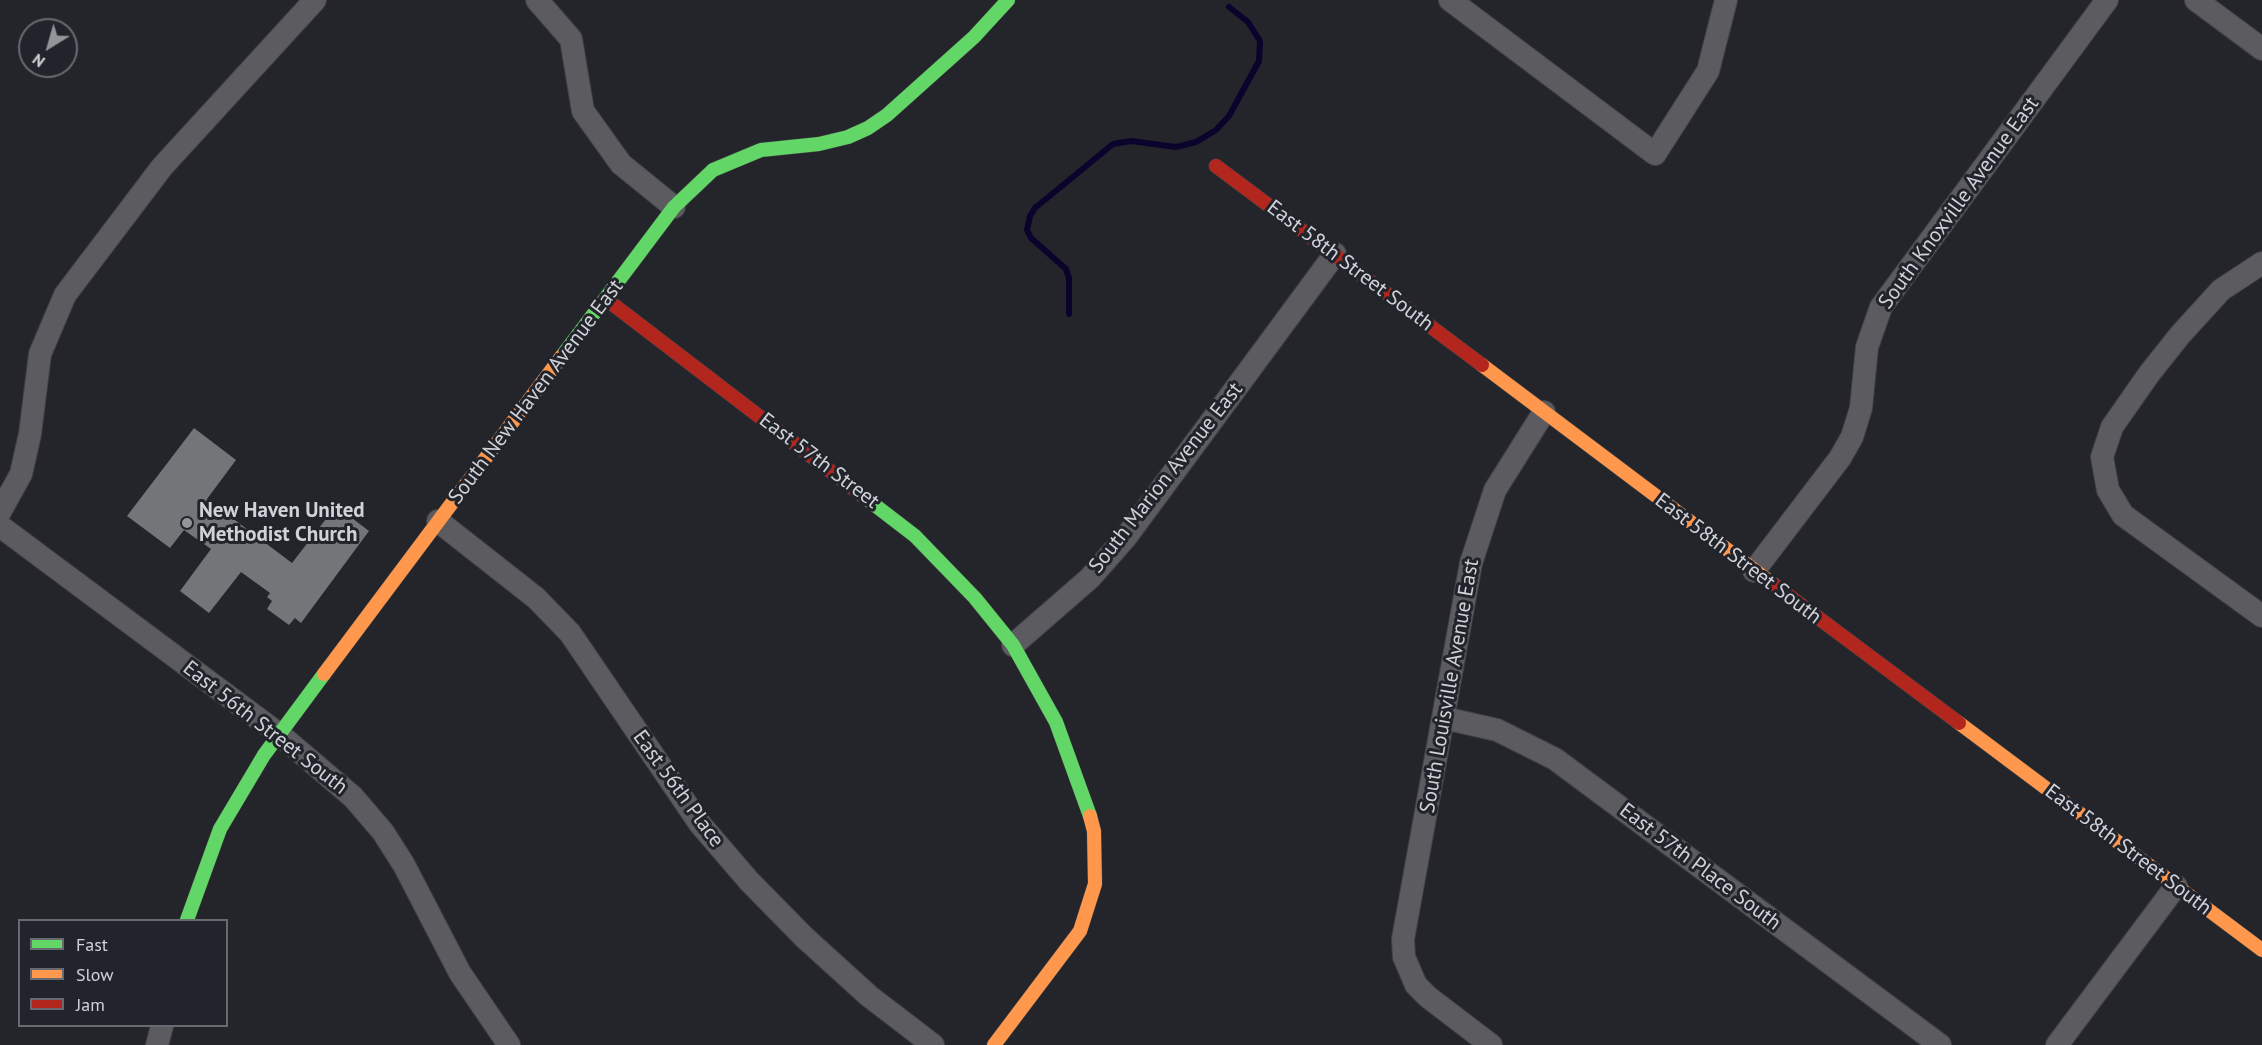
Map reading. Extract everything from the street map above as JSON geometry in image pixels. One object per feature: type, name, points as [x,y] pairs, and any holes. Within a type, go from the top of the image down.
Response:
[{"type":"street","points":[[0,512],[21,474],[30,434],[40,354],[64,295],[162,166],[315,0]]},
{"type":"street","points":[[537,0],[571,39],[583,111],[621,164],[674,207]]},
{"type":"street","points":[[1450,0],[1655,154],[1708,70],[1726,0]]},
{"type":"street","name":"South Knoxville Avenue East","points":[[1754,571],[1840,458],[1852,437],[1860,408],[1867,347],[1881,307],[2107,0]]},
{"type":"street","points":[[2196,0],[2262,50]]},
{"type":"street","name":"South New Haven Avenue East","points":[[188,919],[220,830],[236,798],[279,734],[674,207],[712,170],[736,159],[761,150],[819,144],[848,137],[868,128],[887,115],[974,37],[1004,1]]},
{"type":"street","name":"East 58th Street South","points":[[1216,166],[2262,950]]},
{"type":"street","name":"South Marion Avenue East","points":[[1013,645],[1090,578],[1126,537],[1335,254]]},
{"type":"street","points":[[2262,262],[2221,290],[2180,335],[2112,427],[2102,457],[2108,490],[2123,515],[2262,616]]},
{"type":"street","name":"East 57th Street","points":[[606,299],[915,536],[975,598],[1013,645]]},
{"type":"street","name":"South Louisville Avenue East","points":[[1491,1045],[1428,997],[1409,974],[1404,957],[1403,939],[1471,563],[1483,520],[1495,490],[1544,412]]},
{"type":"street","name":"East 56th Place","points":[[438,521],[536,598],[570,633],[700,824],[749,881],[804,937],[869,996],[933,1045]]},
{"type":"street","name":"East 56th Street South","points":[[0,526],[279,734],[352,797],[383,832],[404,865],[460,973],[509,1045]]},
{"type":"street","points":[[994,1045],[1070,947],[1083,923],[1095,884],[1094,831],[1087,801],[1056,722],[1013,645]]},
{"type":"street","name":"East 57th Place South","points":[[1444,718],[1497,730],[1555,759],[1940,1045]]},
{"type":"street","points":[[2056,1045],[2176,886]]},
{"type":"street","points":[[157,1045],[162,1027]]},
{"type":"building","name":"New Haven United Methodist Church","points":[[194,428],[236,460],[207,499],[292,563],[336,506],[369,531],[301,623],[295,618],[289,625],[267,609],[272,601],[267,597],[270,593],[241,572],[209,613],[180,591],[211,549],[184,530],[170,548],[127,516]]},
{"type":"waterway","points":[[1069,314],[1069,278],[1066,269],[1031,238],[1027,230],[1030,216],[1035,208],[1113,144],[1131,141],[1176,147],[1196,142],[1216,130],[1229,116],[1259,61],[1260,41],[1248,22],[1229,7]]},
{"type":"traffic: fast","points":[[562,356],[674,207],[713,170],[761,150],[819,144],[848,137],[868,128],[887,115],[974,37],[1008,0]]},
{"type":"traffic: fast","points":[[863,496],[915,536],[975,598],[1013,645],[1056,722],[1090,816]]},
{"type":"traffic: fast","points":[[187,919],[220,829],[264,755],[324,674]]},
{"type":"traffic: slow","points":[[324,674],[562,356]]},
{"type":"traffic: slow","points":[[1482,365],[1773,584]]},
{"type":"traffic: slow","points":[[1959,723],[2262,950]]},
{"type":"traffic: slow","points":[[994,1045],[1080,931],[1095,884],[1094,831],[1090,816]]},
{"type":"traffic: jam","points":[[1216,166],[1482,365]]},
{"type":"traffic: jam","points":[[606,299],[863,496]]},
{"type":"traffic: jam","points":[[1773,584],[1959,723]]},
{"type":"place","name":"New Haven United Methodist Church","points":[[187,523]]}]
